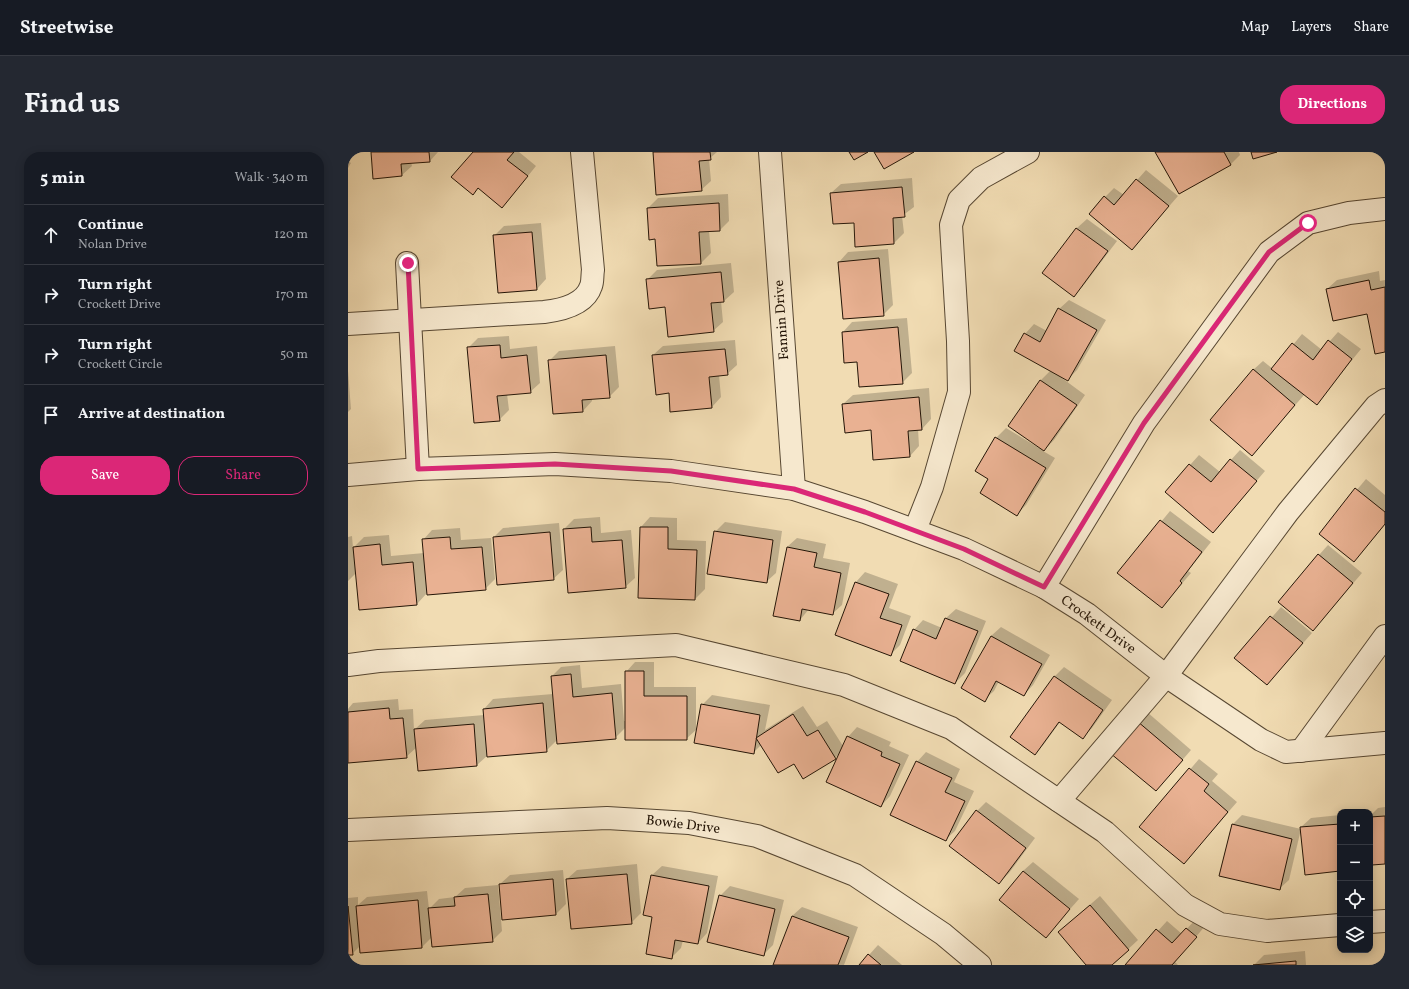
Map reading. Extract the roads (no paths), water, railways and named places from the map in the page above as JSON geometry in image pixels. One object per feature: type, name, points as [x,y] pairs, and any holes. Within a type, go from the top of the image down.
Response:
[{"type":"street","points":[[348,324],[563,310],[582,299],[591,287],[593,270],[582,152]]},
{"type":"street","name":"Fannin Drive","points":[[770,152],[794,489]]},
{"type":"street","points":[[915,530],[932,487],[958,392],[958,341],[951,225],[959,200],[980,178],[1028,152]]},
{"type":"street","points":[[1044,587],[1144,423],[1269,252],[1308,223],[1349,214],[1385,209]]},
{"type":"street","points":[[408,263],[418,469]]},
{"type":"street","points":[[1059,802],[1166,676],[1288,512],[1376,406],[1385,400]]},
{"type":"street","name":"Crockett Drive","points":[[348,475],[418,469],[555,464],[671,471],[794,489],[865,512],[964,549],[1044,587],[1087,614],[1166,676],[1261,740],[1286,752],[1385,743]]},
{"type":"street","points":[[1300,751],[1385,636]]},
{"type":"street","points":[[348,665],[386,660],[676,645],[844,685],[951,728],[1105,832],[1185,905],[1220,924],[1267,931],[1337,925]]},
{"type":"street","name":"Bowie Drive","points":[[348,830],[607,818],[689,823],[757,836],[855,875],[943,934],[980,965]]},
{"type":"street","points":[[1373,922],[1385,921]]}]
